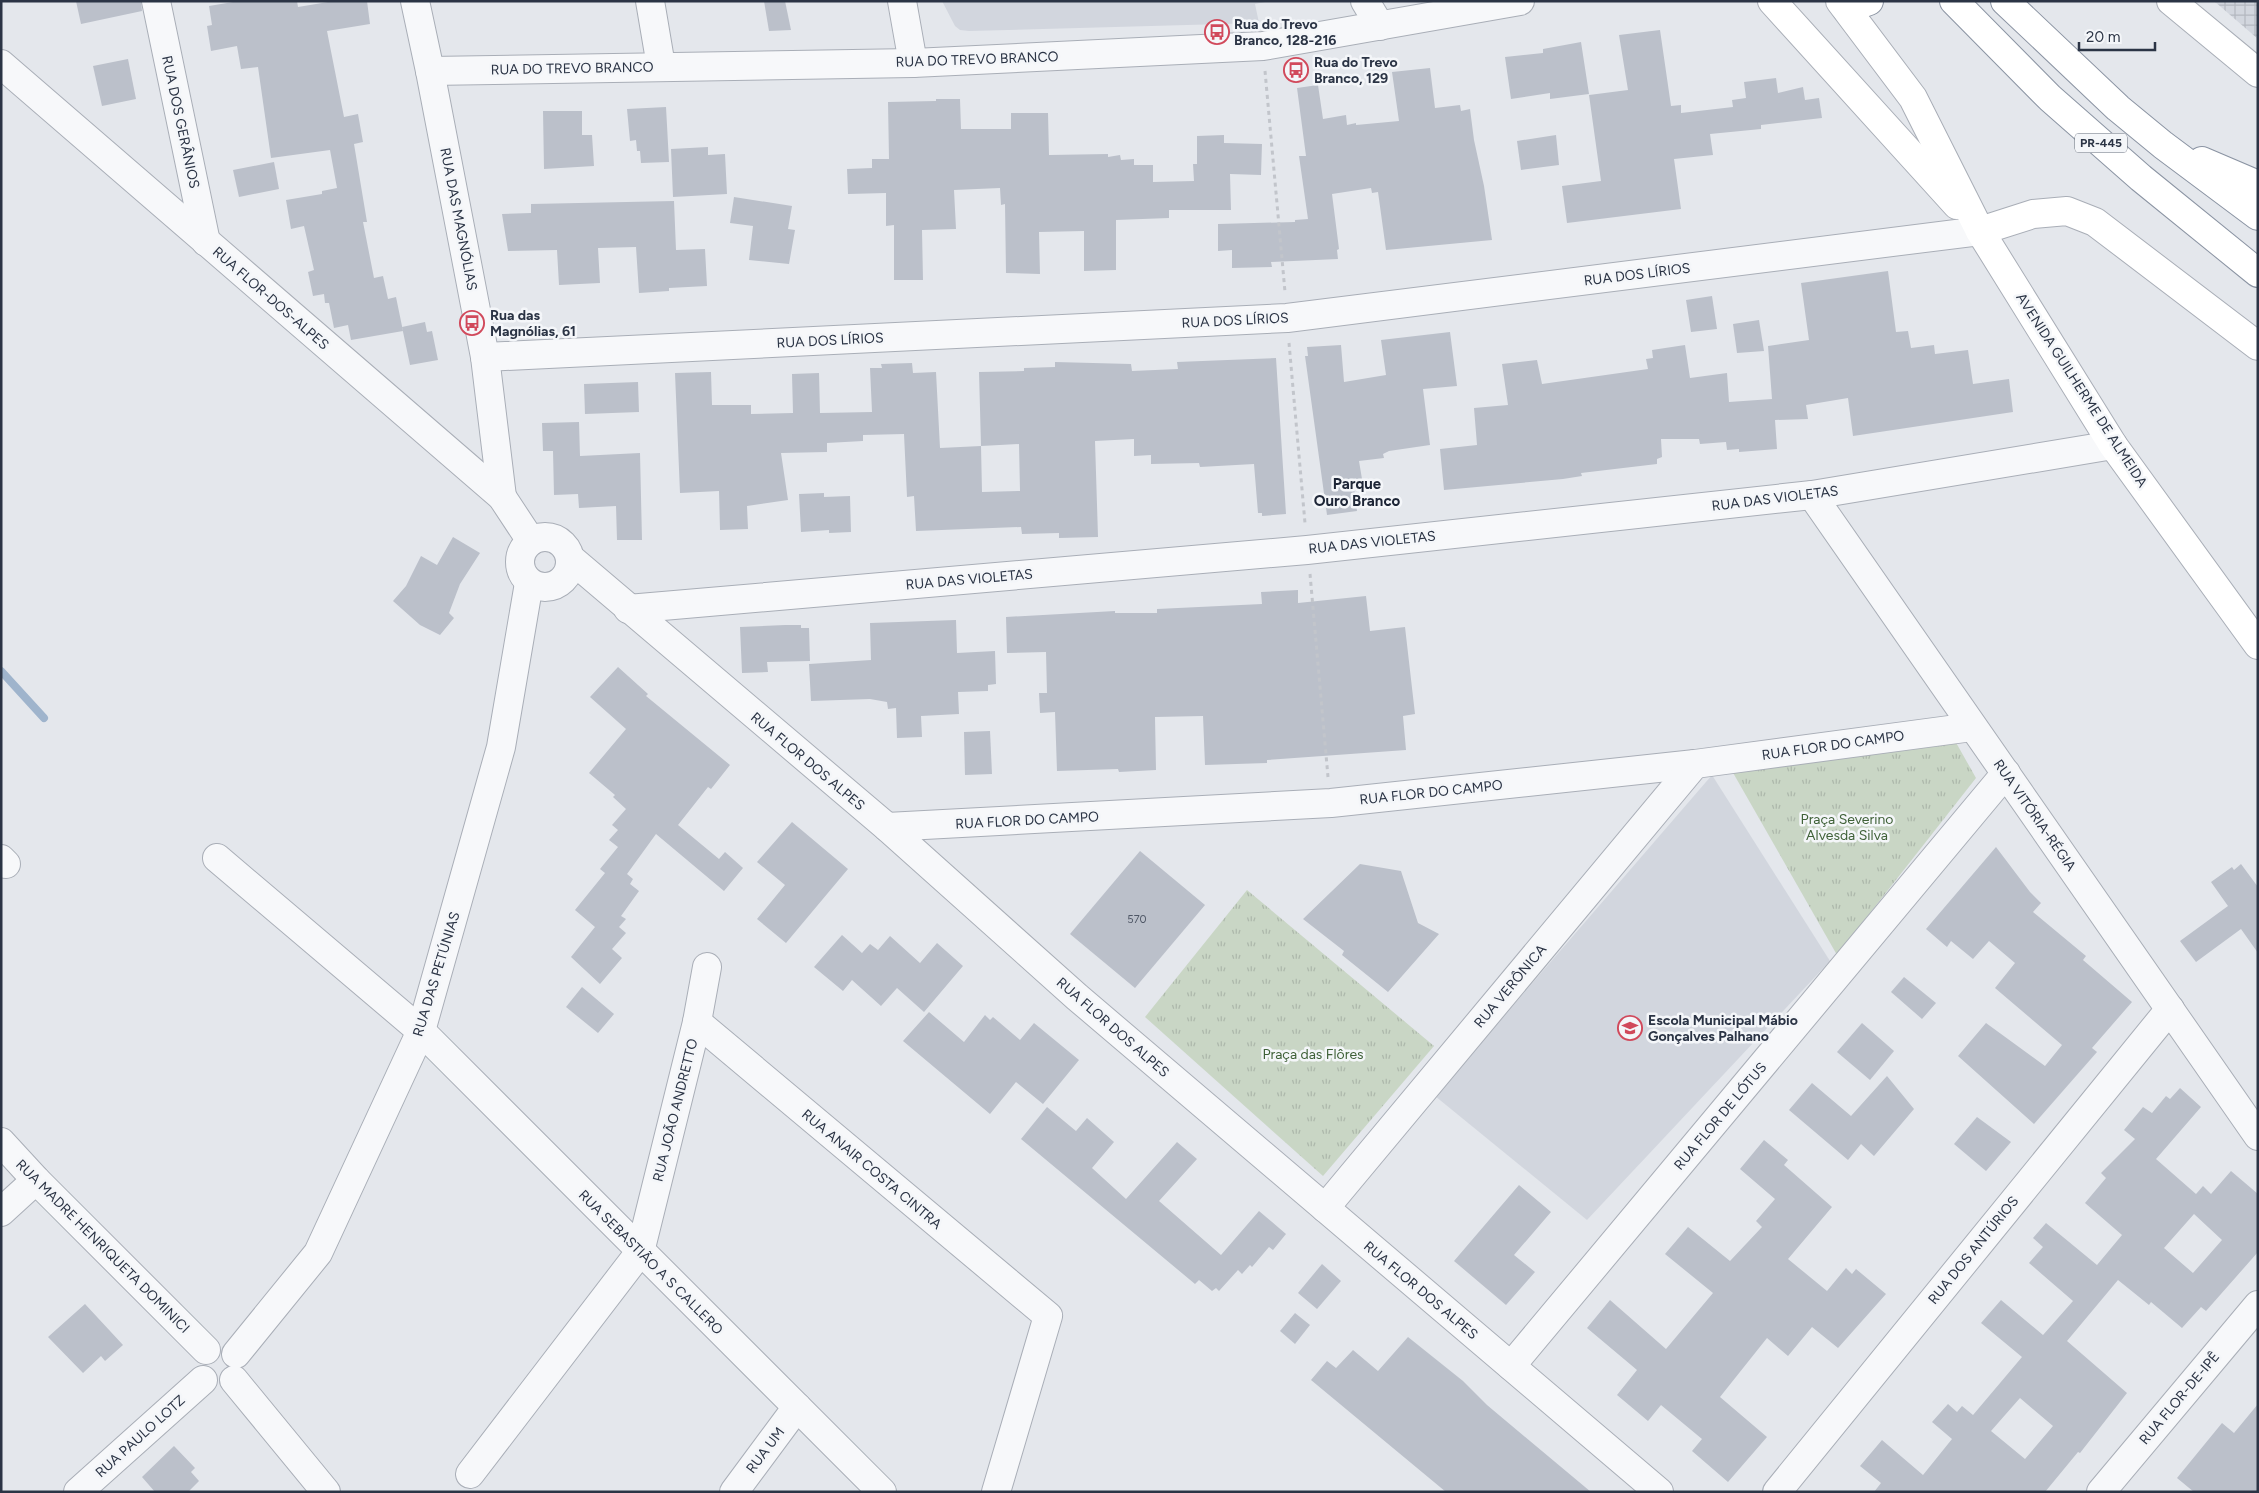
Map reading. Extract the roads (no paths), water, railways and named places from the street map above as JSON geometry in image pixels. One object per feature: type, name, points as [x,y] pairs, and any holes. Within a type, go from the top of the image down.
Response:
[{"type":"main road","name":"AVENIDA GUILHERME DE ALMEIDA","points":[[1772,1],[1980,231]]},
{"type":"main road","name":"PR-445","points":[[1954,1],[2050,98],[2141,178],[2258,273]]},
{"type":"main road","name":"PR-445","points":[[2005,1],[2118,108],[2163,145],[2258,216]]},
{"type":"main road","points":[[2171,1],[2258,73]]},
{"type":"main road","name":"AVENIDA GUILHERME DE ALMEIDA","points":[[1852,4],[1913,98],[1980,231],[2113,445],[2258,645]]},
{"type":"main road","points":[[2163,145],[2258,185]]},
{"type":"main road","points":[[1980,231],[2033,214],[2066,211],[2095,222],[2258,346]]},
{"type":"street","name":"RUA DOS GERÂNIOS","points":[[156,1],[206,242]]},
{"type":"street","name":"RUA DAS MAGNÓLIAS","points":[[415,1],[485,357],[502,497]]},
{"type":"street","points":[[650,1],[661,66]]},
{"type":"street","points":[[902,1],[913,63]]},
{"type":"street","points":[[1365,1],[1380,26]]},
{"type":"street","name":"RUA DO TREVO BRANCO","points":[[430,71],[913,63],[1263,46],[1520,1]]},
{"type":"street","name":"RUA FLOR-DOS-ALPES","points":[[1,64],[502,497],[531,541]]},
{"type":"street","name":"RUA DOS LÍRIOS","points":[[485,357],[1287,318],[1980,231]]},
{"type":"street","name":"RUA DAS VIOLETAS","points":[[628,609],[1307,550],[1812,495],[2113,445]]},
{"type":"street","name":"RUA VITÓRIA-RÉGIA","points":[[1812,495],[2258,1136]]},
{"type":"street","points":[[546,537],[554,539],[567,550],[570,558],[570,567],[561,582],[545,588],[530,582],[520,569],[521,553],[531,541],[546,537]]},
{"type":"street","name":"RUA FLOR DOS ALPES","points":[[570,558],[887,827],[1077,997],[1659,1492]]},
{"type":"street","name":"RUA DAS PETÚNIAS","points":[[235,1367],[318,1253],[421,1031],[501,747],[530,582]]},
{"type":"street","name":"RUA FLOR DO CAMPO","points":[[887,827],[1331,803],[1695,764],[1972,727]]},
{"type":"street","name":"RUA VERÔNICA","points":[[1325,1208],[1695,764]]},
{"type":"street","name":"RUA FLOR DE LÓTUS","points":[[1511,1366],[2006,773]]},
{"type":"street","name":"RUA SEBASTIÃO A S CALLERO","points":[[216,858],[421,1031],[882,1492]]},
{"type":"street","name":"RUA JOÃO ANDRETTO","points":[[640,1252],[697,1022],[707,967]]},
{"type":"street","name":"RUA DOS ANTÚRIOS","points":[[1776,1492],[2170,1009]]},
{"type":"street","name":"RUA ANAIR COSTA CINTRA","points":[[697,1022],[1048,1316],[996,1492]]},
{"type":"street","name":"RUA MADRE HENRIQUETA DOMINICI","points":[[1,1142],[36,1180],[206,1350]]},
{"type":"street","points":[[1,1212],[36,1180]]},
{"type":"street","points":[[470,1474],[640,1252]]},
{"type":"street","name":"RUA FLOR-DE-IPÊ","points":[[2101,1492],[2258,1305]]},
{"type":"street","points":[[235,1367],[222,1387],[203,1380],[198,1368],[199,1361],[206,1350],[218,1345],[231,1349],[235,1367],[326,1492]]},
{"type":"street","name":"RUA PAULO LOTZ","points":[[78,1492],[203,1380]]},
{"type":"street","name":"RUA UM","points":[[734,1492],[797,1407]]},
{"type":"waterway","points":[[1,671],[44,718]]},
{"type":"place","name":"Rua do Trevo Branco, 128-216","points":[[1217,32]]},
{"type":"place","name":"Rua do Trevo Branco, 129","points":[[1296,70]]},
{"type":"place","name":"Rua das Magnólias, 61","points":[[472,323]]},
{"type":"place","name":"Escola Municipal Mábio Gonçalves Palhano","points":[[1630,1028]]},
{"type":"district","name":"Parque Ouro Branco","points":[[1357,492]]},
{"type":"park label","name":"Praça Severino Alvesda Silva","points":[[1847,828]]},
{"type":"park label","name":"Praça das Flôres","points":[[1313,1054]]}]
